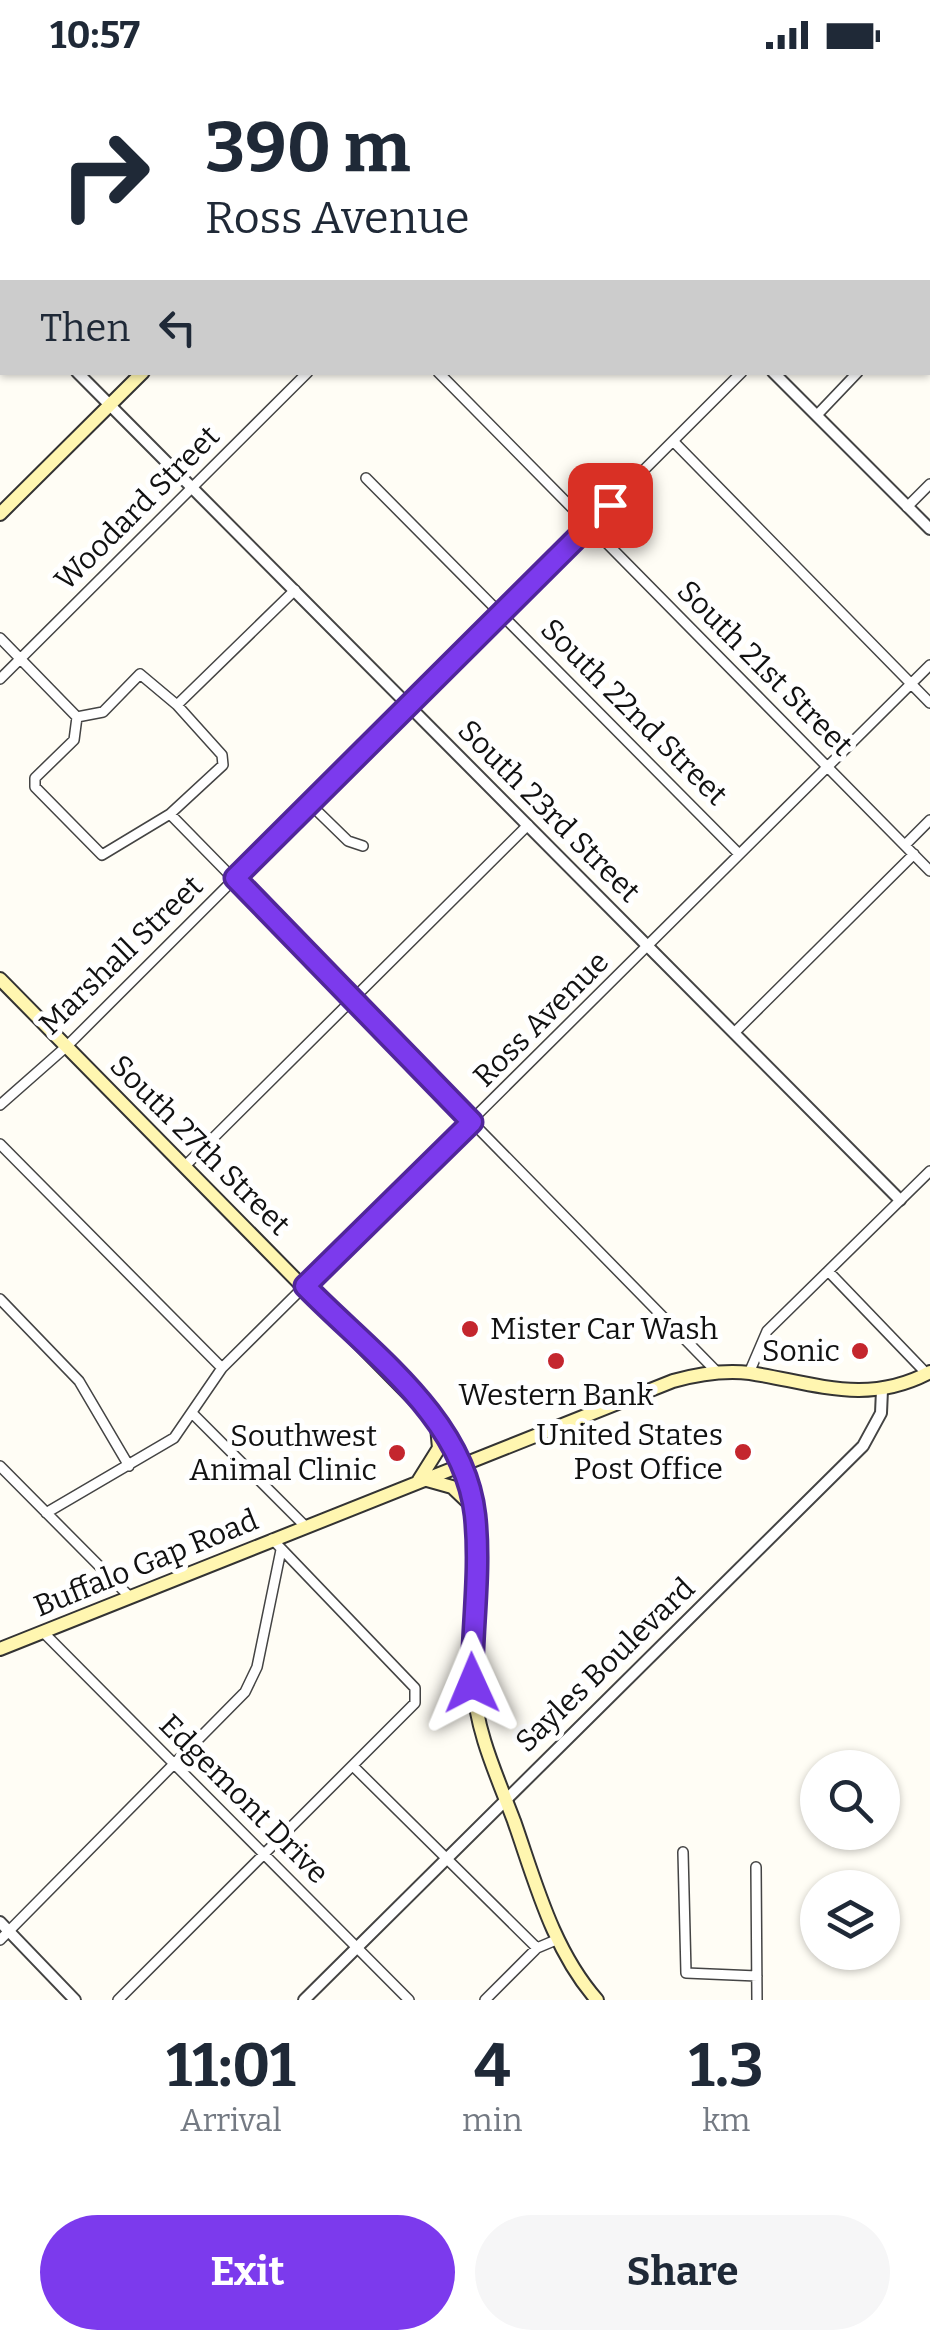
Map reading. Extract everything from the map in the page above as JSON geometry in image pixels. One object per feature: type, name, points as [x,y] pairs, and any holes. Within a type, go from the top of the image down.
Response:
[{"type":"main road","points":[[0,514],[139,375]]},
{"type":"main road","name":"South 27th Street","points":[[0,979],[436,1420],[463,1465],[474,1508],[477,1552],[472,1683],[480,1728],[556,1940],[597,2000]]},
{"type":"main road","name":"Buffalo Gap Road","points":[[0,1649],[673,1381],[717,1372],[749,1373],[832,1391],[882,1390]]},
{"type":"main road","points":[[882,1390],[928,1373]]},
{"type":"main road","points":[[436,1420],[439,1448],[420,1482],[452,1487],[474,1508]]},
{"type":"street","name":"South 23rd Street","points":[[80,375],[900,1200]]},
{"type":"street","name":"Woodard Street","points":[[0,679],[305,375]]},
{"type":"street","name":"South 21st Street","points":[[441,375],[930,871]]},
{"type":"street","name":"Marshall Street","points":[[0,1105],[67,1046],[739,375]]},
{"type":"street","points":[[777,375],[930,529]]},
{"type":"street","points":[[817,415],[855,375]]},
{"type":"street","points":[[674,441],[930,703]]},
{"type":"street","name":"South 22nd Street","points":[[366,478],[739,854]]},
{"type":"street","points":[[907,506],[930,484]]},
{"type":"street","points":[[177,705],[295,590]]},
{"type":"street","points":[[0,638],[77,717]]},
{"type":"street","name":"Ross Avenue","points":[[46,1513],[174,1438],[222,1368],[930,665]]},
{"type":"street","points":[[140,674],[177,705],[222,755],[223,765],[170,814],[102,855],[34,787],[35,778],[74,740],[77,717],[104,712],[140,674]]},
{"type":"street","points":[[309,803],[348,841],[363,846]]},
{"type":"street","points":[[170,814],[717,1372]]},
{"type":"street","points":[[905,846],[930,820]]},
{"type":"street","points":[[185,1166],[528,825]]},
{"type":"street","points":[[734,1033],[914,854]]},
{"type":"street","points":[[0,1144],[222,1368]]},
{"type":"street","points":[[749,1373],[767,1331],[930,1170]]},
{"type":"street","points":[[828,1271],[928,1373]]},
{"type":"street","points":[[0,1299],[80,1381],[129,1466]]},
{"type":"street","name":"Sayles Boulevard","points":[[304,2000],[863,1446],[881,1413],[882,1390]]},
{"type":"street","points":[[194,1414],[305,1526]]},
{"type":"street","points":[[0,1466],[130,1598]]},
{"type":"street","points":[[118,2000],[410,1710],[416,1698],[415,1688],[271,1538]]},
{"type":"street","points":[[75,2000],[3,1931],[236,1703],[252,1679],[280,1550]]},
{"type":"street","name":"Edgemont Drive","points":[[43,1632],[410,2000]]},
{"type":"street","points":[[353,1766],[537,1948]]},
{"type":"street","points":[[683,1852],[684,1969],[693,1976],[757,1976]]},
{"type":"street","points":[[756,1866],[757,2000]]},
{"type":"street","points":[[485,2000],[537,1948],[556,1940]]},
{"type":"place","name":"Mister Car Wash","points":[[470,1329]]},
{"type":"place","name":"Sonic","points":[[860,1351]]},
{"type":"place","name":"Western Bank","points":[[556,1361]]},
{"type":"place","name":"United States Post Office","points":[[743,1452]]},
{"type":"place","name":"Southwest Animal Clinic","points":[[397,1453]]},
{"type":"route","points":[[472,1683],[477,1552],[471,1492],[463,1465],[444,1428],[305,1286],[472,1122],[235,878],[610,505]]}]
